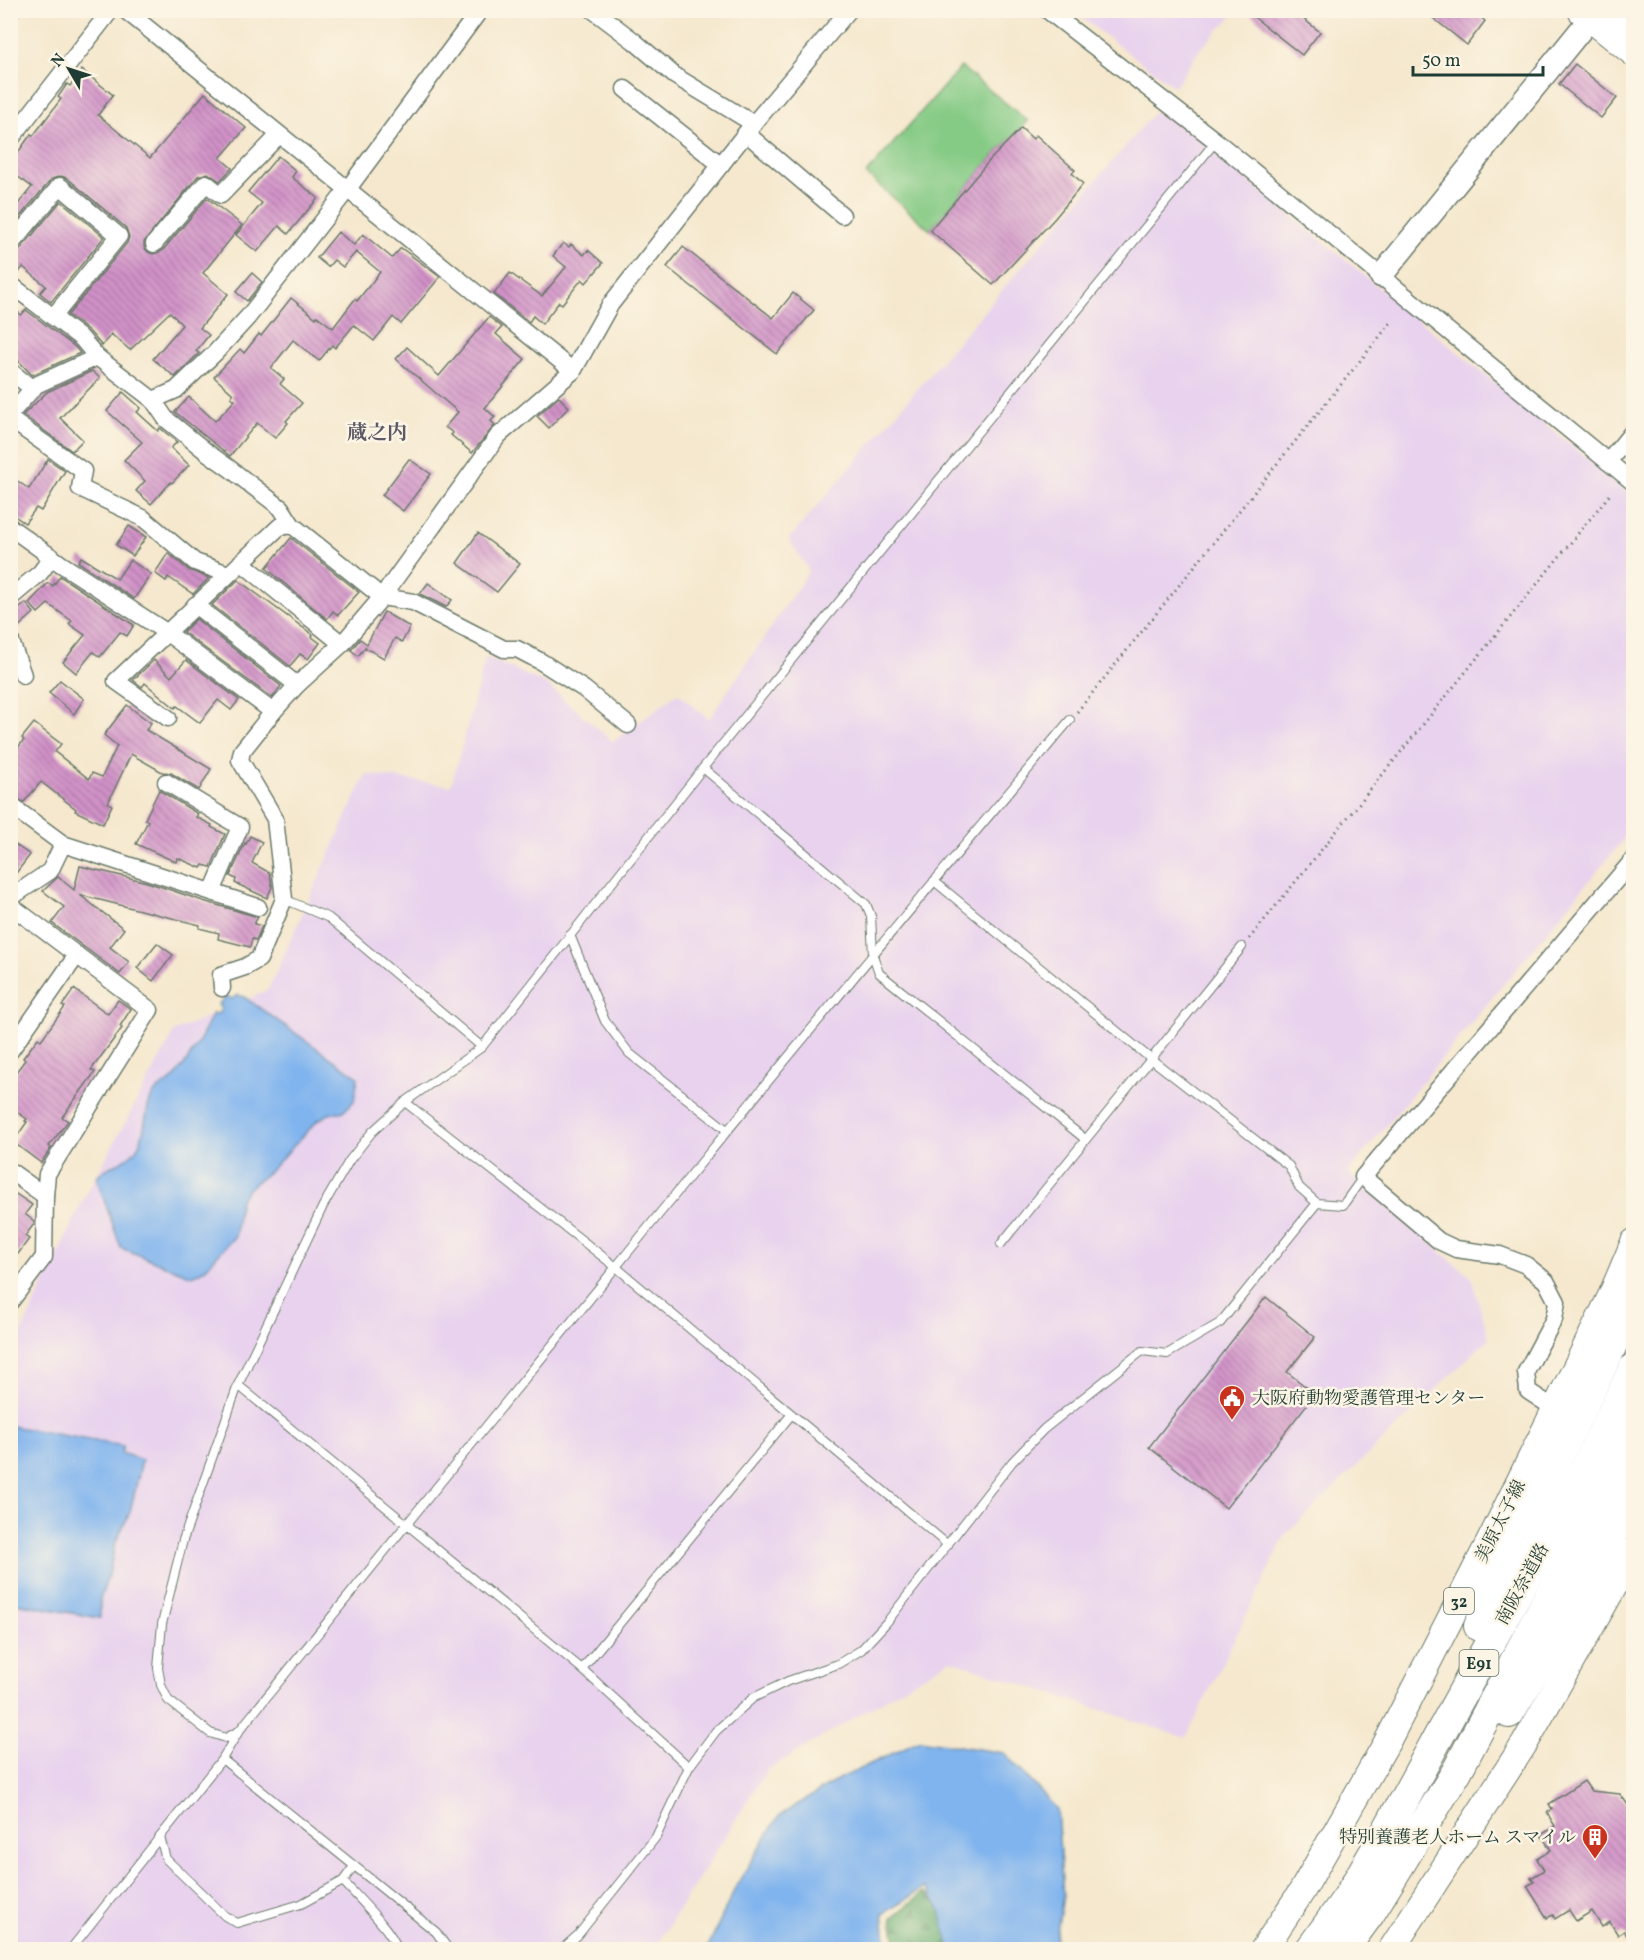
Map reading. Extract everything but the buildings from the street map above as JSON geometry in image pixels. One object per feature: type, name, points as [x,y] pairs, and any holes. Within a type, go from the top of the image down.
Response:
[{"type":"highway","points":[[1621,10],[1634,20]]},
{"type":"highway","points":[[1591,13],[1634,51]]},
{"type":"highway","points":[[1388,1829],[1505,1567],[1634,1299]]},
{"type":"highway","name":"南阪奈道路","points":[[1310,1950],[1348,1897],[1388,1829],[1584,1471],[1634,1368]]},
{"type":"highway","name":"南阪奈道路","points":[[1343,1950],[1370,1913],[1457,1771],[1609,1483],[1634,1429]]},
{"type":"highway","points":[[1457,1771],[1489,1747],[1602,1558],[1634,1490]]},
{"type":"main road","name":"美原太子線","points":[[1263,1950],[1302,1891],[1387,1742],[1497,1528],[1560,1413],[1634,1242]]},
{"type":"main road","points":[[1391,1950],[1525,1743],[1634,1551]]},
{"type":"street","points":[[10,140],[111,10]]},
{"type":"street","points":[[125,10],[573,370]]},
{"type":"street","points":[[153,400],[176,390],[248,317],[347,190],[480,10]]},
{"type":"street","points":[[593,10],[675,76],[750,128],[842,215]]},
{"type":"street","points":[[222,988],[221,975],[245,967],[259,959],[284,899],[275,819],[240,760],[242,751],[273,712],[342,644],[382,597],[498,436],[573,370],[610,305],[720,165],[849,10]]},
{"type":"street","points":[[1047,10],[1216,141],[1634,483]]},
{"type":"street","points":[[1381,276],[1591,13]]},
{"type":"street","points":[[625,89],[720,165]]},
{"type":"street","points":[[154,244],[206,183],[221,195],[279,135]]},
{"type":"street","points":[[10,245],[60,186],[119,236],[53,317]]},
{"type":"street","points":[[10,284],[82,339],[97,357],[153,400],[166,419],[281,508],[292,525],[382,597],[413,602],[504,649],[517,649],[584,688],[628,725]]},
{"type":"street","points":[[97,357],[36,385],[10,417],[83,471],[80,488],[143,518],[195,562],[228,574]]},
{"type":"street","points":[[10,371],[33,389]]},
{"type":"street","points":[[1608,462],[1634,430]]},
{"type":"street","points":[[168,718],[116,681],[279,527],[292,525]]},
{"type":"street","points":[[10,526],[52,557],[166,632],[273,712]]},
{"type":"street","points":[[10,598],[40,573],[52,557]]},
{"type":"street","points":[[241,562],[342,644]]},
{"type":"street","points":[[195,605],[297,686]]},
{"type":"street","points":[[10,639],[23,675]]},
{"type":"street","points":[[166,782],[240,827],[212,892]]},
{"type":"street","points":[[10,805],[63,844],[258,907]]},
{"type":"street","points":[[10,898],[50,871],[63,844]]},
{"type":"street","points":[[1560,1413],[1528,1391],[1526,1372],[1554,1319],[1557,1302],[1546,1281],[1526,1265],[1500,1255],[1456,1249],[1439,1241],[1363,1177],[1634,859]]},
{"type":"street","points":[[10,905],[150,1010],[47,1174],[44,1257],[10,1302]]},
{"type":"street","points":[[10,1051],[77,955]]},
{"type":"street","points":[[10,1171],[45,1196]]},
{"type":"lane","points":[[239,1731],[225,1738],[210,1733],[168,1701],[161,1685],[158,1668],[162,1624],[183,1540],[238,1385],[323,1206],[344,1170],[372,1132],[405,1102],[482,1047],[703,768],[1216,141]]},
{"type":"lane","points":[[70,1950],[222,1759],[239,1731],[406,1525],[934,880],[1070,720]]},
{"type":"lane","points":[[703,768],[866,904],[871,916],[873,955],[879,973],[1085,1139]]},
{"type":"lane","points":[[934,880],[1151,1059],[1289,1166],[1299,1187],[1317,1203],[1343,1205],[1363,1177]]},
{"type":"lane","points":[[284,899],[329,918],[482,1047]]},
{"type":"lane","points":[[570,935],[605,1021],[629,1053],[728,1131]]},
{"type":"lane","points":[[1001,1244],[1242,947]]},
{"type":"lane","points":[[405,1102],[616,1267],[948,1545]]},
{"type":"lane","points":[[561,1950],[578,1935],[656,1838],[689,1767],[716,1731],[753,1698],[788,1681],[838,1664],[861,1650],[886,1623],[1012,1462],[1044,1429],[1142,1351],[1167,1354],[1220,1323],[1317,1203]]},
{"type":"lane","points":[[238,1385],[582,1669],[689,1767]]},
{"type":"lane","points":[[582,1669],[791,1415]]},
{"type":"lane","points":[[222,1759],[436,1932],[449,1950]]},
{"type":"lane","points":[[160,1837],[166,1859],[225,1916],[237,1923],[301,1904],[343,1881],[354,1866]]},
{"type":"lane","points":[[343,1881],[388,1932],[397,1950]]},
{"type":"path","points":[[1070,720],[1393,320]]},
{"type":"path","points":[[1242,947],[1611,493]]},
{"type":"shaded area","points":[[1072,11],[1237,11],[1200,49],[1175,87]]},
{"type":"shaded area","points":[[1159,107],[1633,496],[1633,828],[1347,1173],[1471,1277],[1489,1338],[1286,1534],[1186,1738],[950,1660],[767,1770],[654,1949],[11,1950],[10,1568],[18,1513],[10,1489],[11,1355],[82,1202],[175,1031],[268,990],[366,774],[451,786],[486,657],[546,684],[613,742],[678,693],[709,719],[809,571],[789,539]]},
{"type":"green space","points":[[961,67],[1028,121],[989,161],[930,230],[866,174]]},
{"type":"green space","points":[[924,1892],[957,1920],[964,1949],[897,1949],[892,1918]]},
{"type":"water","points":[[237,995],[244,997],[358,1077],[354,1101],[344,1111],[329,1114],[318,1120],[270,1171],[250,1187],[240,1199],[235,1236],[205,1269],[192,1276],[121,1248],[96,1177],[127,1158],[136,1149],[140,1143],[153,1094],[172,1080],[181,1069],[213,1013],[216,1015],[222,1009],[218,1005],[226,996],[232,999]]},
{"type":"water","points":[[11,1426],[123,1446],[121,1453],[142,1460],[130,1512],[115,1544],[109,1574],[100,1599],[100,1618],[11,1602],[13,1530],[10,1498]]},
{"type":"water","points":[[920,1740],[1004,1753],[1057,1809],[1063,1896],[1054,1949],[950,1949],[939,1907],[925,1887],[883,1914],[887,1949],[707,1949],[736,1886],[779,1816],[839,1779]]},
{"type":"place","name":"大阪府動物愛護管理センター","points":[[1232,1421]]},
{"type":"place","name":"特別養護老人ホーム スマイル","points":[[1595,1860]]},
{"type":"district","name":"蔵之内","points":[[377,432]]}]
